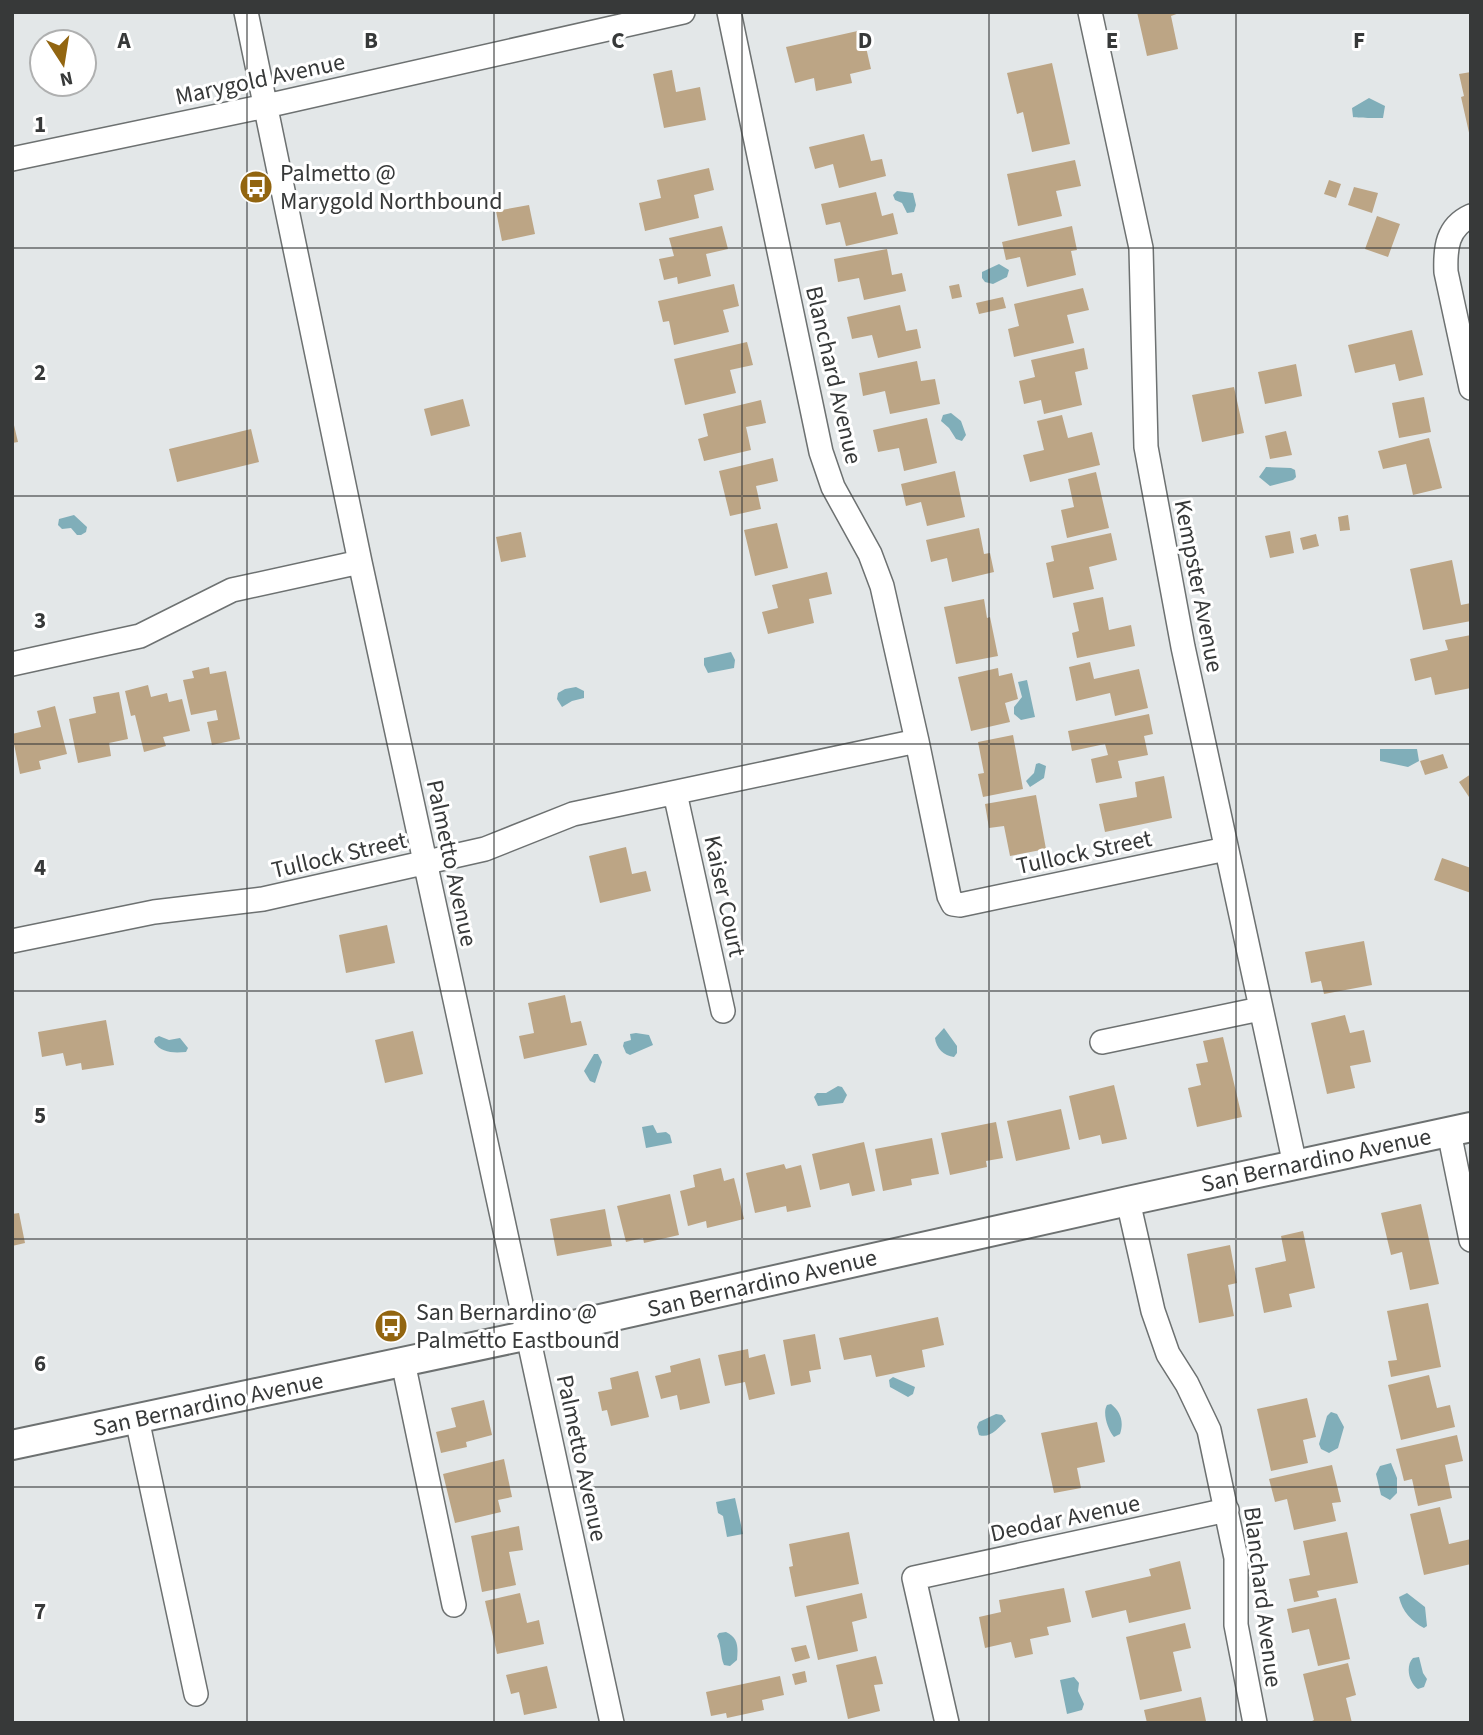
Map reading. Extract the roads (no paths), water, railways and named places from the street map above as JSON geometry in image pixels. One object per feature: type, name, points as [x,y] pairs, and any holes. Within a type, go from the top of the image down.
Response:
[{"type":"main road","name":"San Bernardino Avenue","points":[[12,1445],[528,1335],[1460,1129]]},
{"type":"street","name":"Palmetto Avenue","points":[[246,12],[360,562],[612,1723]]},
{"type":"street","name":"Marygold Avenue","points":[[12,159],[266,106],[599,21],[683,12]]},
{"type":"street","name":"Blanchard Avenue","points":[[729,12],[821,452],[833,487],[876,570],[917,741],[949,896],[953,904]]},
{"type":"street","name":"Kempster Avenue","points":[[1090,12],[1141,248],[1146,447],[1183,647],[1295,1165]]},
{"type":"street","points":[[1471,216],[1454,228],[1447,246],[1446,258],[1471,388]]},
{"type":"street","points":[[12,664],[140,636],[232,590],[360,562]]},
{"type":"street","name":"Tullock Street","points":[[12,941],[154,912],[263,899],[506,843],[573,814],[917,741]]},
{"type":"street","name":"Kaiser Court","points":[[675,793],[723,1011]]},
{"type":"street","name":"Tullock Street","points":[[953,904],[1002,897],[1226,849]]},
{"type":"street","points":[[1102,1042],[1260,1009]]},
{"type":"street","points":[[1460,1129],[1471,1240]]},
{"type":"street","name":"Blanchard Avenue","points":[[1128,1201],[1153,1311],[1168,1354],[1187,1384],[1209,1430],[1236,1558],[1236,1625],[1255,1723]]},
{"type":"street","points":[[403,1362],[454,1605]]},
{"type":"street","points":[[137,1419],[196,1694]]},
{"type":"street","name":"Deodar Avenue","points":[[947,1723],[914,1578],[1227,1510]]},
{"type":"water","points":[[1369,98],[1385,106],[1383,118],[1353,117],[1352,108]]},
{"type":"water","points":[[897,191],[913,193],[916,205],[914,212],[907,213],[902,203],[895,200],[893,195]]},
{"type":"water","points":[[999,264],[1009,270],[1007,277],[993,284],[985,282],[982,272]]},
{"type":"water","points":[[951,413],[961,421],[966,435],[962,441],[956,439],[941,421],[943,415]]},
{"type":"water","points":[[1266,467],[1291,468],[1295,470],[1296,477],[1270,486],[1259,477]]},
{"type":"water","points":[[74,515],[87,527],[86,532],[81,535],[77,535],[71,528],[62,529],[58,525],[59,519]]},
{"type":"water","points":[[731,652],[735,660],[734,668],[708,673],[704,658]]},
{"type":"water","points":[[1027,680],[1035,717],[1021,720],[1014,714],[1014,707],[1022,697],[1018,682]]},
{"type":"water","points":[[576,687],[584,691],[584,698],[562,707],[557,699],[558,693]]},
{"type":"water","points":[[1380,749],[1417,749],[1419,761],[1408,767],[1380,761]]},
{"type":"water","points":[[1039,763],[1046,766],[1044,778],[1030,787],[1026,781]]},
{"type":"water","points":[[944,1028],[957,1046],[954,1057],[944,1053],[936,1042],[935,1038]]},
{"type":"water","points":[[630,1034],[649,1035],[653,1045],[630,1055],[626,1053],[624,1042],[631,1040]]},
{"type":"water","points":[[159,1036],[169,1040],[180,1038],[188,1048],[186,1052],[172,1052],[157,1046],[154,1042]]},
{"type":"water","points":[[594,1054],[598,1054],[602,1062],[595,1083],[590,1081],[584,1071]]},
{"type":"water","points":[[838,1086],[842,1087],[847,1095],[843,1103],[818,1106],[814,1097],[817,1093],[826,1093]]},
{"type":"water","points":[[653,1125],[657,1133],[666,1132],[670,1135],[672,1143],[646,1148],[642,1127]]},
{"type":"water","points":[[893,1377],[915,1387],[913,1394],[908,1397],[890,1387],[889,1380]]},
{"type":"water","points":[[1111,1404],[1122,1421],[1120,1434],[1114,1437],[1105,1417],[1107,1405]]},
{"type":"water","points":[[1331,1412],[1337,1414],[1344,1427],[1338,1448],[1329,1453],[1321,1449],[1319,1444],[1327,1416]]},
{"type":"water","points":[[996,1414],[1002,1415],[1006,1421],[990,1434],[979,1435],[979,1422]]},
{"type":"water","points":[[1391,1463],[1397,1478],[1397,1493],[1390,1500],[1381,1495],[1376,1474],[1380,1466]]},
{"type":"water","points":[[735,1498],[743,1534],[727,1537],[723,1516],[718,1513],[716,1502]]},
{"type":"water","points":[[1407,1593],[1425,1607],[1427,1626],[1424,1628],[1402,1607],[1399,1597]]},
{"type":"water","points":[[726,1632],[733,1637],[737,1647],[737,1660],[730,1666],[724,1665],[717,1636]]},
{"type":"water","points":[[1419,1657],[1427,1679],[1424,1687],[1418,1689],[1412,1683],[1409,1670],[1413,1658]]},
{"type":"water","points":[[1074,1677],[1079,1683],[1078,1691],[1084,1704],[1082,1710],[1067,1714],[1060,1680]]},
{"type":"place","name":"Palmetto @ Marygold Northbound","points":[[256,187]]},
{"type":"place","name":"San Bernardino @ Palmetto Eastbound","points":[[391,1326]]}]
